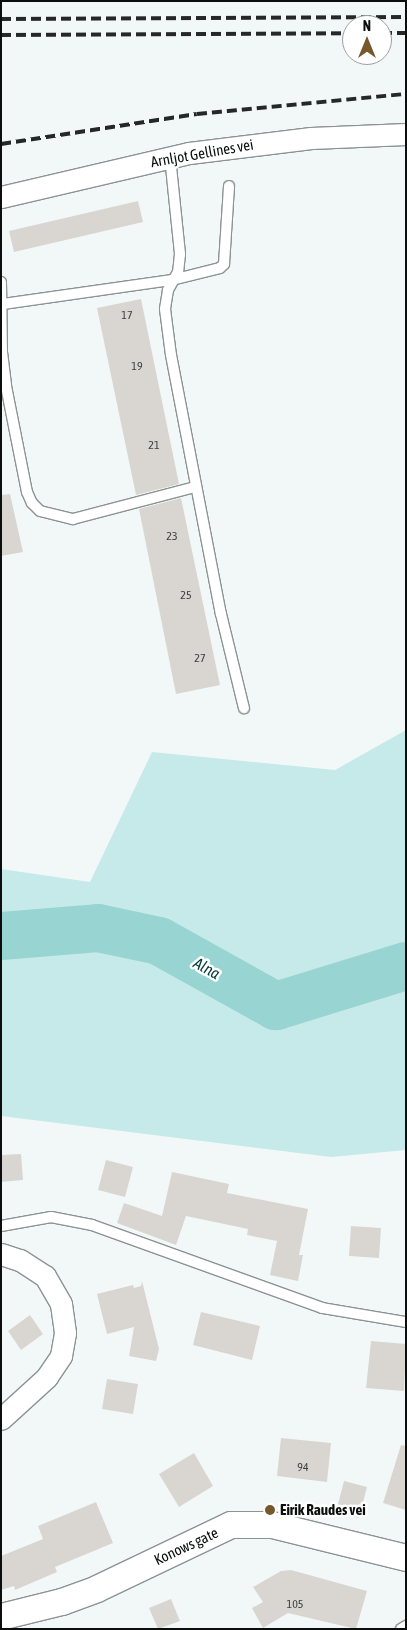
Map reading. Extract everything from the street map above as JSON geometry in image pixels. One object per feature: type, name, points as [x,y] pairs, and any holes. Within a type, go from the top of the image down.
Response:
[{"type":"street","name":"Arnljot Gellines vei","points":[[1,196],[170,157],[270,141],[406,134]]},
{"type":"street","points":[[1,1254],[28,1264],[45,1276],[61,1304],[65,1332],[61,1356],[47,1378],[1,1419]]},
{"type":"street","name":"Konows gate","points":[[1,1616],[62,1602],[97,1589],[231,1525],[272,1525],[406,1558]]},
{"type":"lane","points":[[170,157],[180,254],[178,272],[172,280],[165,309],[195,487],[244,708]]},
{"type":"lane","points":[[3,304],[172,280],[199,275],[224,264],[229,186]]},
{"type":"lane","points":[[1,282],[3,304],[2,352],[6,386],[27,492],[40,510],[73,519],[195,487]]},
{"type":"lane","points":[[1,1226],[51,1218],[92,1225],[313,1306],[406,1322]]},
{"type":"lane","points":[[401,1629],[406,1626]]},
{"type":"shaded area","points":[[406,730],[406,1150],[331,1157],[1,1116],[1,869],[90,882],[152,752],[335,770]]},
{"type":"building","points":[[138,201],[143,222],[14,252],[9,231]]},
{"type":"building","points":[[141,299],[179,484],[136,495],[97,308]]},
{"type":"building","points":[[10,494],[23,552],[1,556],[1,495]]},
{"type":"building","points":[[181,498],[220,685],[176,694],[139,509]]},
{"type":"building","points":[[21,1154],[23,1180],[1,1182],[1,1155]]},
{"type":"building","points":[[106,1160],[133,1167],[125,1197],[98,1190]]},
{"type":"building","points":[[172,1172],[229,1184],[227,1193],[308,1209],[299,1255],[303,1255],[298,1281],[270,1275],[277,1241],[247,1235],[248,1229],[186,1216],[176,1245],[117,1223],[124,1203],[162,1216]]},
{"type":"building","points":[[351,1226],[381,1228],[379,1258],[349,1256]]},
{"type":"building","points":[[142,1281],[159,1349],[156,1361],[129,1356],[134,1327],[107,1334],[97,1294],[133,1285],[134,1288],[141,1286]]},
{"type":"building","points":[[201,1312],[260,1326],[252,1360],[193,1345]]},
{"type":"building","points":[[30,1315],[43,1334],[21,1350],[8,1331]]},
{"type":"building","points":[[371,1341],[406,1344],[404,1391],[366,1388]]},
{"type":"building","points":[[107,1379],[138,1384],[133,1414],[102,1409]]},
{"type":"building","points":[[281,1438],[331,1443],[327,1482],[277,1476]]},
{"type":"building","points":[[401,1445],[406,1446],[406,1510],[383,1503]]},
{"type":"building","points":[[194,1453],[213,1486],[179,1507],[159,1474]]},
{"type":"building","points":[[344,1481],[367,1487],[359,1518],[336,1512]]},
{"type":"building","points":[[96,1502],[113,1543],[55,1567],[57,1572],[15,1590],[14,1586],[1,1590],[1,1556],[43,1539],[38,1526]]},
{"type":"building","points":[[291,1570],[367,1591],[356,1629],[288,1613],[263,1628],[252,1608],[263,1602],[253,1587],[281,1571]]},
{"type":"building","points":[[171,1599],[180,1621],[158,1629],[149,1608]]},
{"type":"waterway","name":"Alna","points":[[1,936],[98,928],[159,941],[276,1006],[406,966]]},
{"type":"railway","points":[[1,19],[406,17]]},
{"type":"railway","points":[[1,35],[342,33]]},
{"type":"railway","points":[[392,33],[406,33]]},
{"type":"railway","points":[[1,144],[197,114],[406,94]]},
{"type":"place","name":"Eirik Raudes vei","points":[[270,1510]]}]
